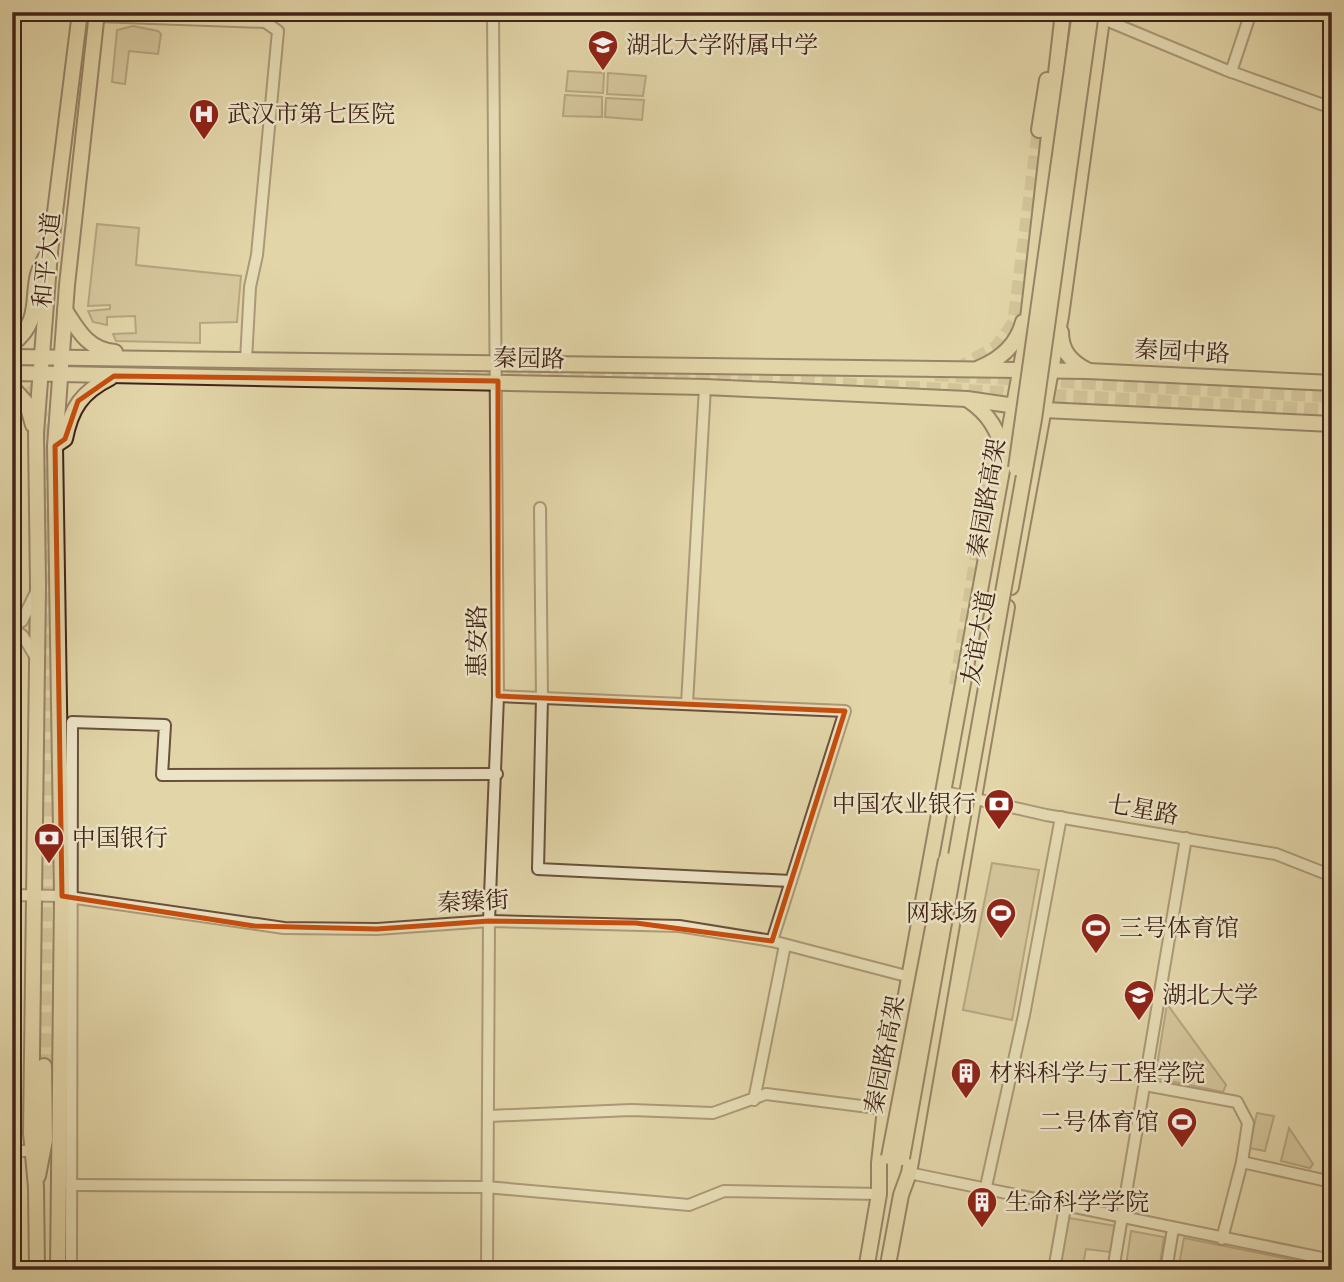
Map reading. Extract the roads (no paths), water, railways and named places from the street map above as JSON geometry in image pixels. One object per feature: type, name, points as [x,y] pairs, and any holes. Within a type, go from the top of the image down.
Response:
[{"type":"main road","name":"和平大道","points":[[37,1270],[36,1187],[32,1151],[38,586],[36,433],[50,252],[80,12]]},
{"type":"main road","name":"友谊大道","points":[[866,1270],[879,1194],[879,1163],[885,1109],[1014,407],[1025,370],[1063,12]]},
{"type":"main road","name":"秦园路高架","points":[[901,1195],[896,1158],[1017,458],[1080,12]]},
{"type":"main road","name":"和平大道","points":[[58,1270],[67,896],[55,446],[65,310],[97,14]]},
{"type":"main road","name":"友谊大道","points":[[887,1270],[901,1195],[909,1173],[1051,370],[1099,14]]},
{"type":"main road","name":"秦园路高架","points":[[879,1194],[896,1158],[1034,419],[1099,14]]},
{"type":"main road","points":[[1039,130],[1049,70],[1060,35]]},
{"type":"main road","points":[[12,344],[31,323],[38,266],[50,252]]},
{"type":"main road","points":[[969,371],[995,361],[1012,346],[1021,331],[1036,258]]},
{"type":"main road","points":[[65,310],[95,348],[138,353],[146,358]]},
{"type":"main road","points":[[1060,316],[1061,342],[1068,357],[1088,371]]},
{"type":"main road","name":"秦园路","points":[[12,357],[1025,370]]},
{"type":"main road","name":"秦园中路","points":[[1025,370],[1332,383]]},
{"type":"main road","name":"秦园路","points":[[12,373],[705,387],[967,399],[1044,410]]},
{"type":"main road","points":[[55,446],[65,439],[68,422],[78,401],[90,389],[114,376]]},
{"type":"main road","points":[[12,387],[27,404],[36,433]]},
{"type":"main road","points":[[967,399],[984,413],[997,431],[1003,452],[1002,473]]},
{"type":"main road","points":[[1044,410],[1332,424]]},
{"type":"main road","points":[[1035,458],[1046,427],[1060,415],[1076,411]]},
{"type":"main road","points":[[956,685],[956,730]]},
{"type":"main road","points":[[36,1187],[45,1140],[44,1066]]},
{"type":"street","name":"惠安路","points":[[487,1270],[489,921],[497,774],[498,696],[494,12]]},
{"type":"street","points":[[1080,12],[1099,14],[1231,72],[1332,108]]},
{"type":"street","points":[[1231,72],[1251,12]]},
{"type":"street","points":[[97,14],[265,22],[278,31],[257,255],[250,287],[246,360]]},
{"type":"street","points":[[687,704],[705,387]]},
{"type":"street","points":[[540,508],[542,698],[538,869],[791,881]]},
{"type":"street","points":[[37,662],[26,639],[12,627],[22,621],[38,586]]},
{"type":"street","points":[[498,696],[845,711],[772,941]]},
{"type":"street","points":[[71,1270],[67,896],[72,722],[165,726],[162,775],[497,774]]},
{"type":"street","name":"七星路","points":[[945,792],[1061,817],[1276,854],[1332,876]]},
{"type":"street","points":[[985,1191],[1021,1025],[1061,817]]},
{"type":"street","points":[[1113,1270],[1186,838]]},
{"type":"street","name":"秦臻街","points":[[12,895],[67,896],[284,928],[377,929],[489,921],[669,925],[772,941],[910,976]]},
{"type":"street","points":[[754,1100],[785,945]]},
{"type":"street","points":[[1145,1085],[1237,1102],[1248,1123],[1242,1162],[1222,1239]]},
{"type":"street","points":[[489,1116],[631,1110],[713,1113],[766,1094],[885,1109]]},
{"type":"street","points":[[12,1151],[32,1151]]},
{"type":"street","points":[[1242,1162],[1332,1182]]},
{"type":"street","points":[[909,1173],[1332,1265]]},
{"type":"street","points":[[71,1185],[486,1186],[689,1205],[724,1191],[879,1194]]},
{"type":"street","points":[[1054,1270],[1065,1207]]},
{"type":"street","points":[[1166,1270],[1173,1229]]},
{"type":"tunnel","points":[[956,370],[997,347],[1014,323],[1039,130]]},
{"type":"tunnel","points":[[318,368],[781,381],[1332,411]]},
{"type":"tunnel","points":[[12,372],[37,402],[48,437],[44,1066]]},
{"type":"tunnel","points":[[935,374],[1332,396]]},
{"type":"tunnel","points":[[956,685],[997,433]]},
{"type":"place","name":"湖北大学附属中学","points":[[603,72]]},
{"type":"place","name":"武汉市第七医院","points":[[204,141]]},
{"type":"place","name":"中国农业银行","points":[[999,831]]},
{"type":"place","name":"中国银行","points":[[49,865]]},
{"type":"place","name":"网球场","points":[[1001,940]]},
{"type":"place","name":"三号体育馆","points":[[1096,955]]},
{"type":"place","name":"湖北大学","points":[[1139,1022]]},
{"type":"place","name":"材料科学与工程学院","points":[[966,1100]]},
{"type":"place","name":"二号体育馆","points":[[1182,1149]]},
{"type":"place","name":"生命科学学院","points":[[982,1229]]}]
